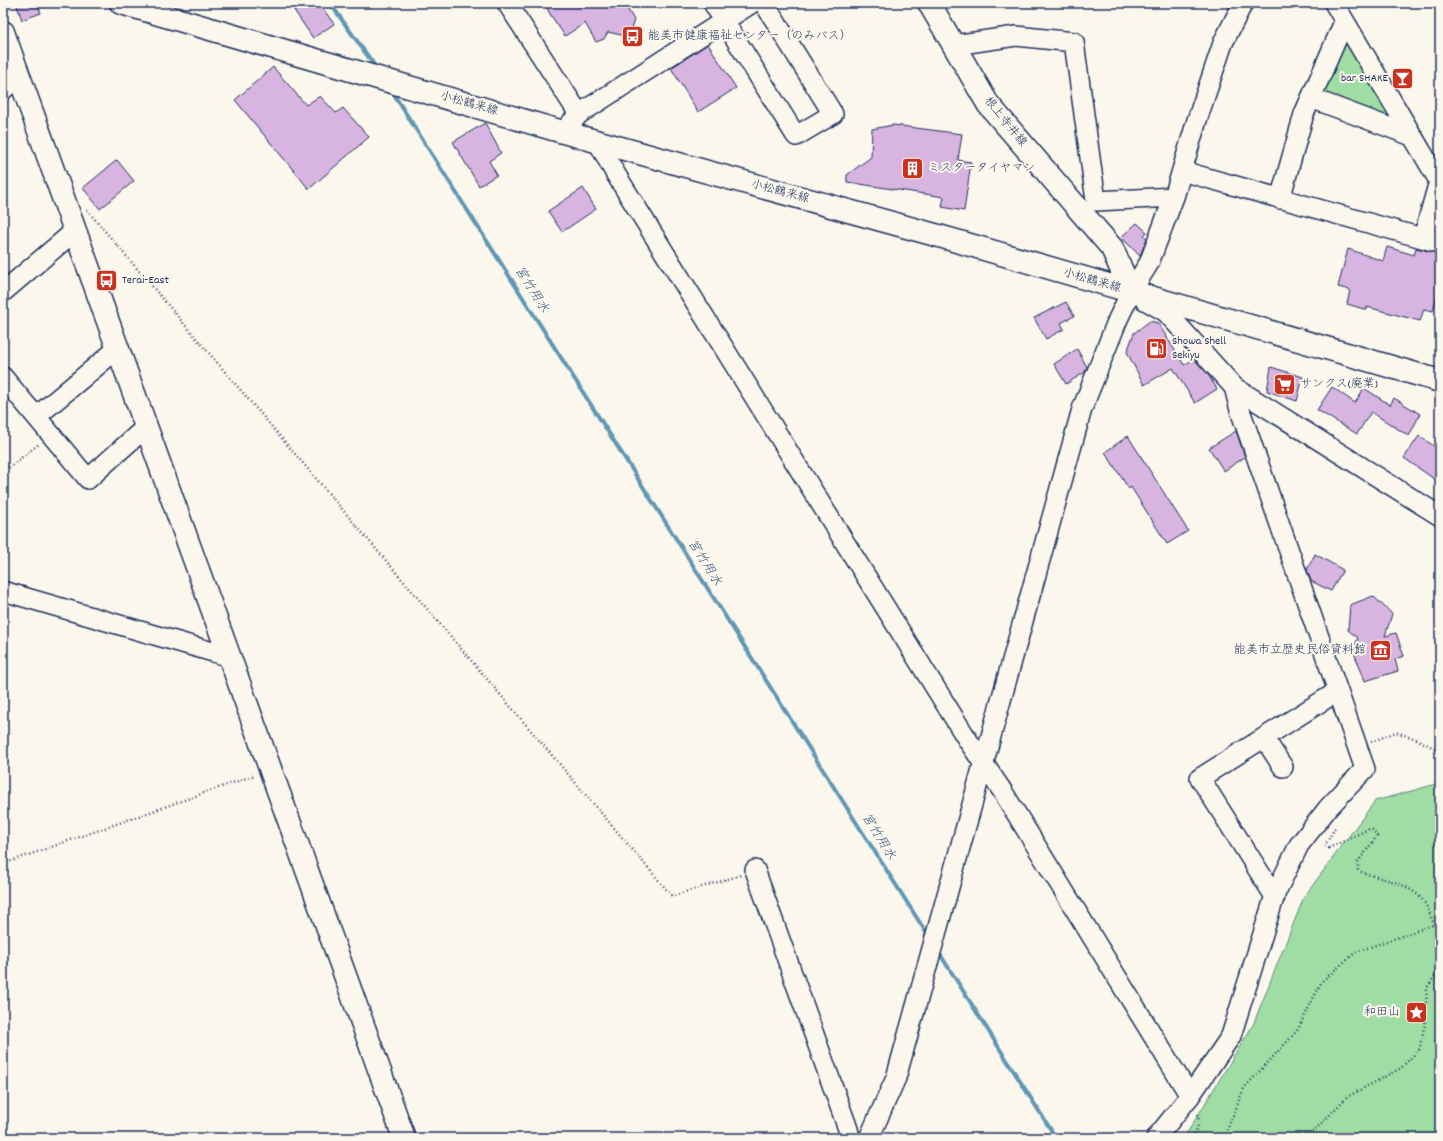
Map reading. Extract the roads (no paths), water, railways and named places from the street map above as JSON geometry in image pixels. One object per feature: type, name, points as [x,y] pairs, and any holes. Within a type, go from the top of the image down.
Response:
[{"type":"main road","name":"小松鶴来線","points":[[121,3],[563,132],[938,236],[1440,381]]},
{"type":"main road","name":"根上寺井線","points":[[929,3],[988,104],[1112,248],[1131,292]]},
{"type":"main road","points":[[3,32],[10,83],[75,228],[117,350],[404,1138]]},
{"type":"street","points":[[506,3],[579,114]]},
{"type":"street","points":[[714,3],[796,136],[833,114],[764,3]]},
{"type":"street","points":[[563,132],[579,114],[752,3]]},
{"type":"street","points":[[869,1138],[896,1078],[1082,409],[1118,319],[1131,292],[1149,263],[1174,197],[1197,120],[1223,42],[1243,3]]},
{"type":"street","points":[[1182,171],[1432,240],[1439,181],[1334,3]]},
{"type":"street","points":[[1280,199],[1304,114],[1344,22]]},
{"type":"street","points":[[954,44],[1016,36],[1074,42],[1096,201],[1174,197]]},
{"type":"street","points":[[1311,98],[1412,136]]},
{"type":"street","points":[[598,142],[1190,1096]]},
{"type":"street","points":[[3,292],[70,235],[75,228]]},
{"type":"street","points":[[1131,292],[1166,312],[1234,387],[1440,516]]},
{"type":"street","points":[[37,416],[117,350]]},
{"type":"street","points":[[3,377],[88,479],[146,427]]},
{"type":"street","points":[[1156,1138],[1190,1096],[1231,1036],[1274,897],[1299,844],[1328,808],[1365,769],[1240,410],[1234,387]]},
{"type":"street","points":[[3,591],[230,657]]},
{"type":"street","points":[[1274,897],[1200,778],[1338,691]]},
{"type":"street","points":[[1264,738],[1283,767]]},
{"type":"street","points":[[755,870],[846,1121],[850,1138]]},
{"type":"waterway","name":"宮竹用水","points":[[330,3],[377,69]]},
{"type":"waterway","name":"宮竹用水","points":[[391,90],[929,937]]},
{"type":"waterway","name":"宮竹用水","points":[[938,951],[1056,1138]]},
{"type":"place","name":"能美市健康福祉センター（のみバス）","points":[[633,36]]},
{"type":"place","name":"bar SHAKE","points":[[1403,78]]},
{"type":"place","name":"ミスタータイヤマン","points":[[912,168]]},
{"type":"place","name":"Terai-East","points":[[107,280]]},
{"type":"place","name":"Showa Shell Sekiyu","points":[[1156,348]]},
{"type":"place","name":"サンクス(廃業)","points":[[1285,384]]},
{"type":"place","name":"能美市立歴史民俗資料館","points":[[1381,650]]},
{"type":"place","name":"和田山","points":[[1416,1012]]}]
